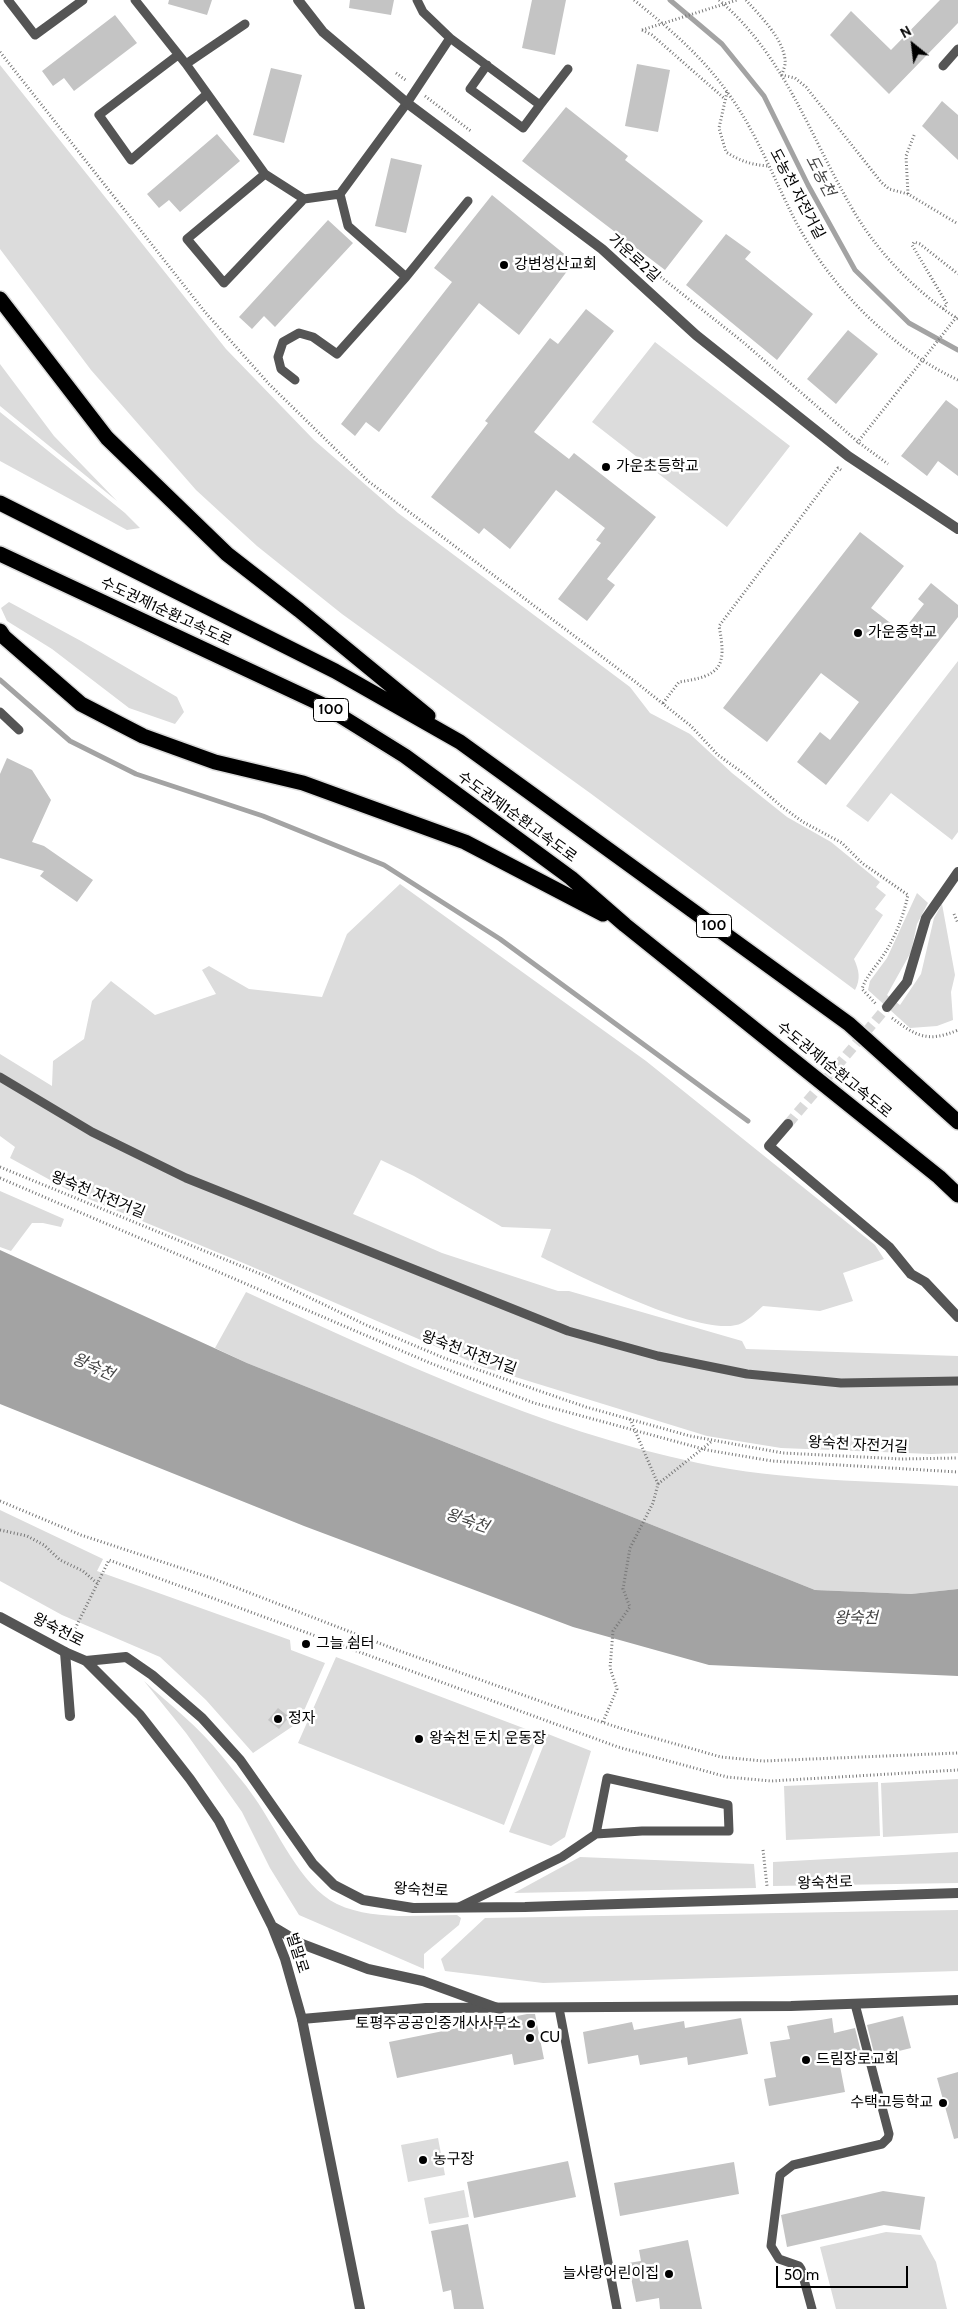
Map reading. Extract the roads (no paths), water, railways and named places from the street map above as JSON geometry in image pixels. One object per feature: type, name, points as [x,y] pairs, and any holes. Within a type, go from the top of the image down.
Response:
[{"type":"highway","points":[[0,299],[107,438],[227,554],[299,610],[460,742]]},
{"type":"highway","name":"수도권제1순환고속도로","points":[[0,503],[335,672],[460,742],[849,1024],[958,1122]]},
{"type":"highway","name":"수도권제1순환고속도로","points":[[0,554],[323,705],[405,756],[571,878],[626,926],[939,1177],[958,1195]]},
{"type":"highway","points":[[0,631],[4,637],[81,704],[144,736],[215,762],[303,783],[465,842],[626,926]]},
{"type":"street","name":"가운로2길","points":[[298,0],[323,32],[407,103],[602,249],[696,335],[848,456],[958,529]]},
{"type":"street","points":[[885,1010],[907,982],[926,918],[958,872]]},
{"type":"street","points":[[788,1124],[769,1146],[889,1247],[911,1274],[926,1282],[958,1317]]},
{"type":"street","name":"왕숙천로","points":[[0,1617],[64,1652],[86,1661],[126,1658],[152,1675],[202,1718],[240,1760],[313,1864],[334,1885],[363,1900],[413,1908],[768,1900],[958,1893]]},
{"type":"street","points":[[64,1652],[70,1716]]},
{"type":"street","name":"벌말로","points":[[86,1661],[140,1715],[190,1779],[219,1821],[272,1926],[285,1958],[302,2019],[360,2309]]},
{"type":"street","points":[[272,1926],[302,1944],[368,1969],[423,1982],[500,2009]]},
{"type":"street","points":[[302,2019],[426,2008],[500,2009],[855,2004],[958,2000]]},
{"type":"lane","points":[[8,0],[35,35],[83,0]]},
{"type":"lane","points":[[135,0],[186,64],[265,174],[304,199]]},
{"type":"lane","points":[[417,0],[423,12],[450,38],[540,105]]},
{"type":"lane","points":[[186,64],[245,24]]},
{"type":"lane","points":[[265,174],[187,239],[224,283],[304,199],[340,194],[407,103],[450,38]]},
{"type":"lane","points":[[943,66],[958,49]]},
{"type":"lane","points":[[178,56],[99,115],[131,160],[206,94]]},
{"type":"lane","points":[[487,65],[470,89],[523,128],[568,69]]},
{"type":"lane","points":[[340,194],[348,226],[406,277]]},
{"type":"lane","points":[[295,380],[281,370],[278,357],[283,342],[299,333],[313,337],[337,354],[406,277],[468,200]]},
{"type":"lane","points":[[0,712],[19,730]]},
{"type":"lane","points":[[0,1077],[92,1132],[186,1178],[568,1331],[658,1356],[747,1374],[842,1383],[958,1381]]},
{"type":"lane","points":[[459,1907],[562,1857],[596,1834],[642,1831],[729,1831],[728,1805],[607,1778],[596,1834]]},
{"type":"lane","points":[[812,2309],[799,2266],[779,2259],[771,2246],[780,2175],[793,2165],[882,2144],[889,2134],[855,2004]]},
{"type":"lane","points":[[559,2008],[617,2309]]},
{"type":"water","name":"왕숙천","points":[[0,1250],[247,1363],[815,1590],[911,1594],[958,1589],[958,1676],[709,1665],[573,1627],[304,1526],[0,1404]]},
{"type":"waterway","name":"도농천","points":[[670,0],[722,44],[764,96],[808,185],[855,270],[909,323],[958,350]]},
{"type":"waterway","points":[[0,680],[70,741],[136,774],[263,816],[384,865],[500,939],[748,1121]]},
{"type":"tunnel","points":[[788,1124],[887,1007]]},
{"type":"place","name":"강변성산교회","points":[[504,265]]},
{"type":"place","name":"가운초등학교","points":[[606,467]]},
{"type":"place","name":"가운중학교","points":[[858,633]]},
{"type":"place","name":"그늘 쉼터","points":[[306,1644]]},
{"type":"place","name":"정자","points":[[278,1719]]},
{"type":"place","name":"왕숙천 둔치 운동장","points":[[419,1739]]},
{"type":"place","name":"토평주공공인중개사사무소","points":[[531,2024]]},
{"type":"place","name":"CU","points":[[530,2038]]},
{"type":"place","name":"드림장로교회","points":[[806,2060]]},
{"type":"place","name":"수택고등학교","points":[[943,2103]]},
{"type":"place","name":"농구장","points":[[423,2160]]},
{"type":"place","name":"늘사랑어린이집","points":[[669,2274]]}]
